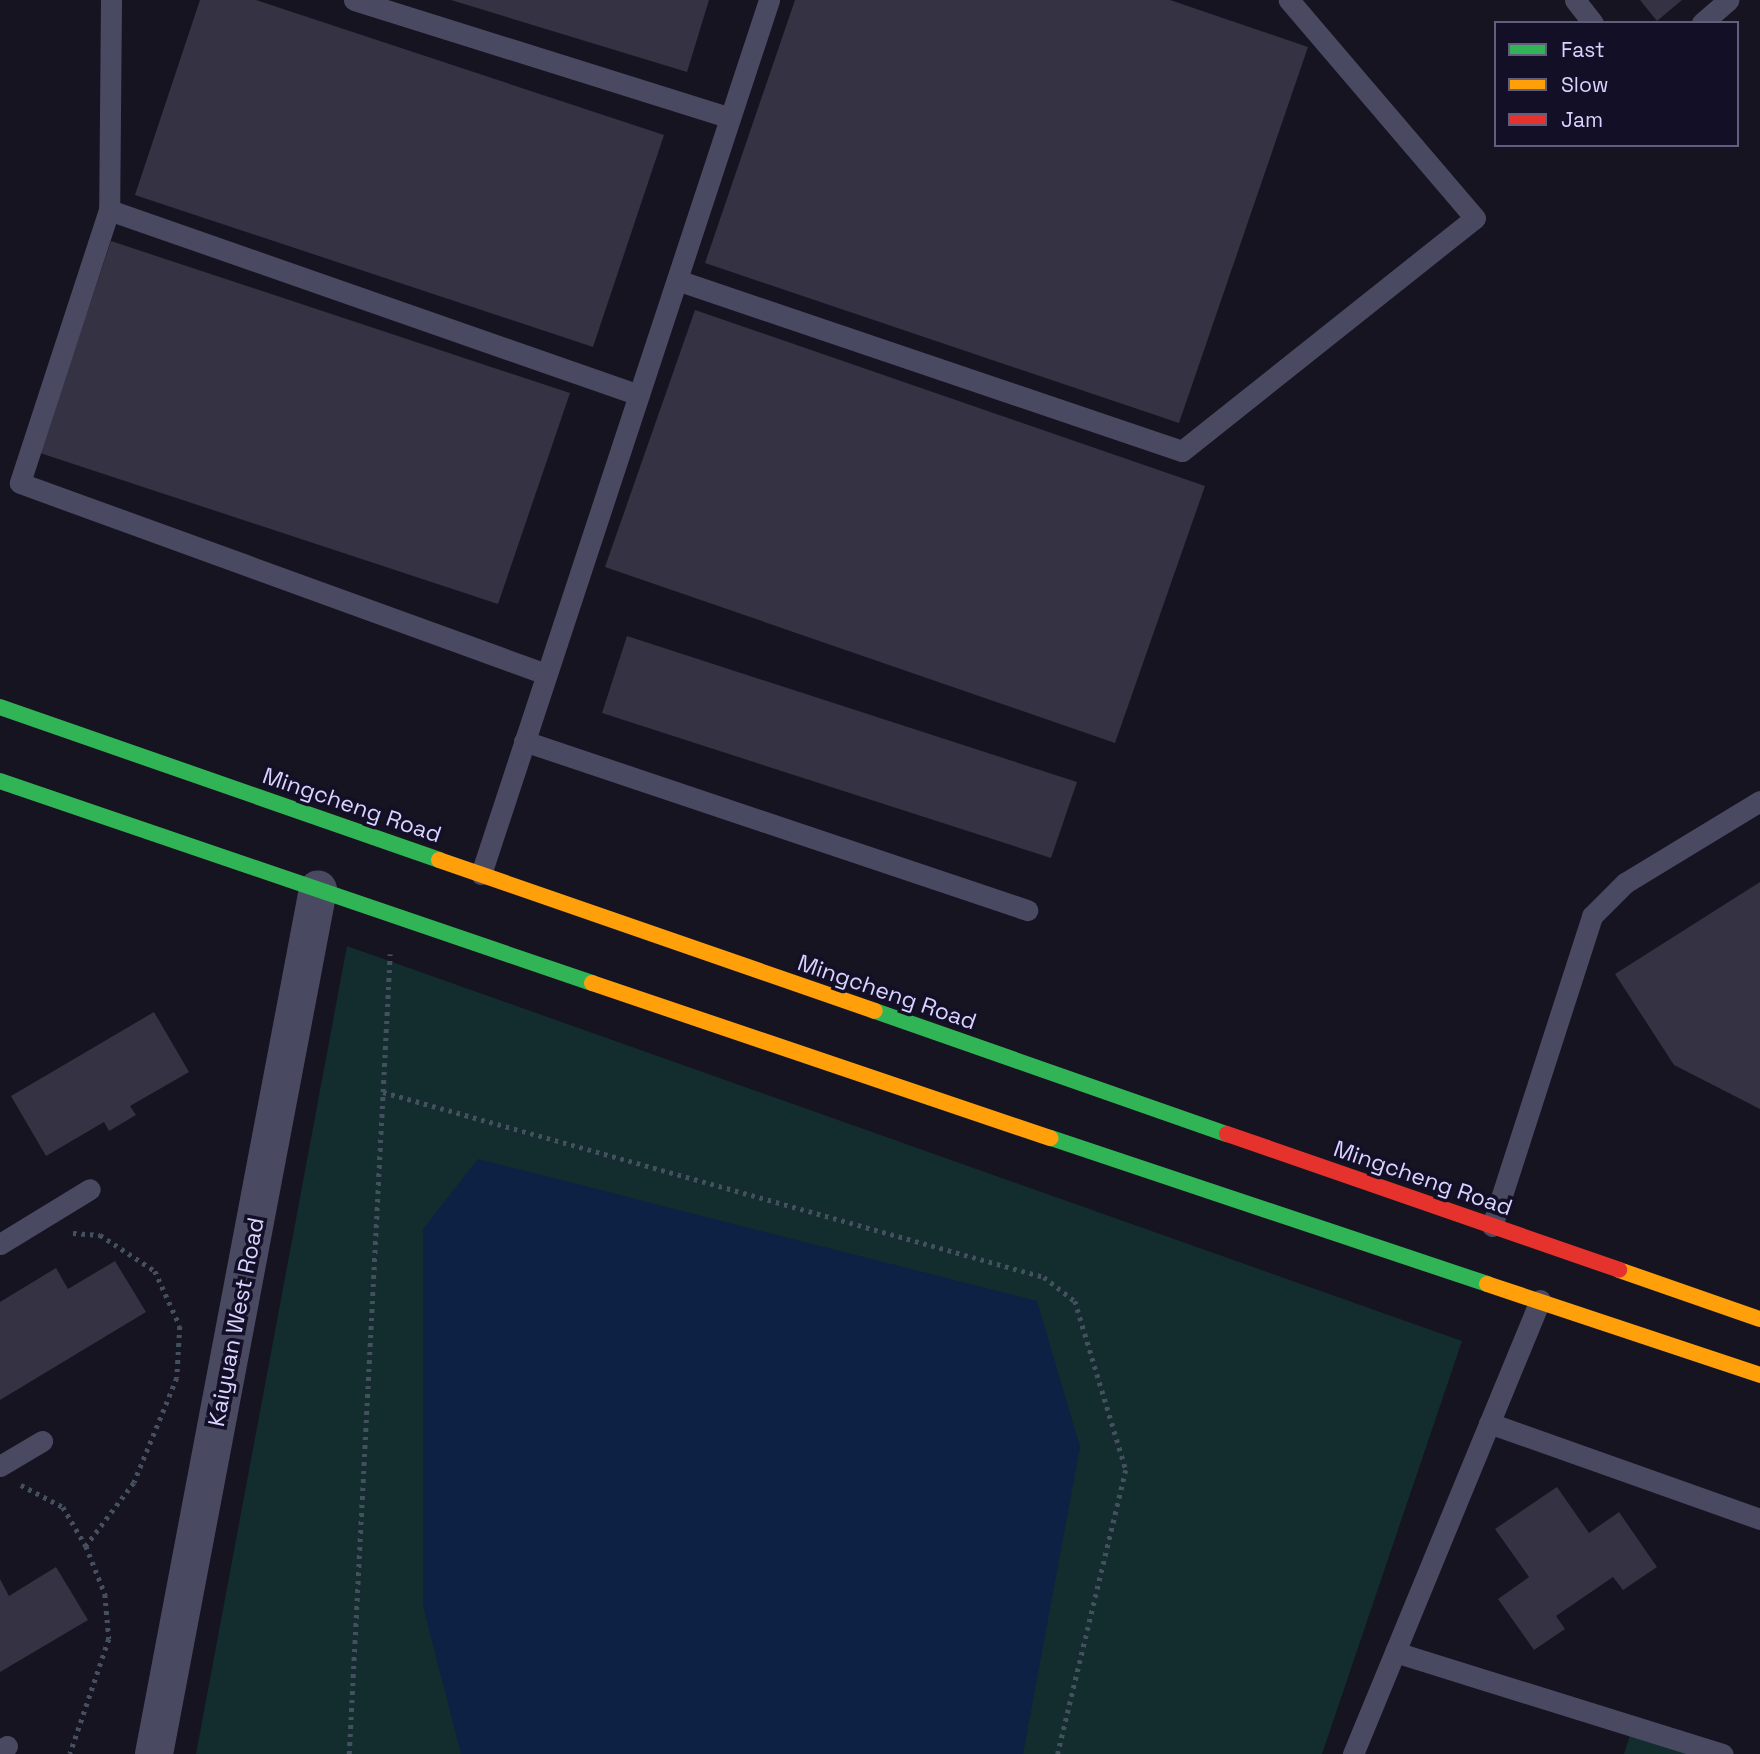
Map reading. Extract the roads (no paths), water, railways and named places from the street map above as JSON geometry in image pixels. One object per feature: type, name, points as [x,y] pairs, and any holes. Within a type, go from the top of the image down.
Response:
[{"type":"main road","name":"Mingcheng Road","points":[[0,707],[1760,1319]]},
{"type":"main road","points":[[0,781],[1760,1375]]},
{"type":"street","name":"Kaiyuan West Road","points":[[154,1754],[318,889]]},
{"type":"lane","points":[[111,0],[109,210],[20,483],[546,674]]},
{"type":"lane","points":[[354,0],[730,118]]},
{"type":"lane","points":[[481,874],[769,0]]},
{"type":"lane","points":[[677,280],[1182,451],[1475,218],[1289,0]]},
{"type":"lane","points":[[1575,0],[1592,21]]},
{"type":"lane","points":[[1704,21],[1728,0]]},
{"type":"lane","points":[[109,210],[639,395]]},
{"type":"lane","points":[[524,741],[1027,910]]},
{"type":"lane","points":[[1492,1226],[1592,916],[1625,883],[1760,801]]},
{"type":"lane","points":[[0,1244],[90,1189]]},
{"type":"lane","points":[[1353,1754],[1540,1300]]},
{"type":"lane","points":[[1489,1423],[1760,1519]]},
{"type":"lane","points":[[5,1473],[42,1441]]},
{"type":"lane","points":[[1395,1652],[1722,1754]]},
{"type":"water","points":[[478,1159],[1037,1301],[1080,1447],[1023,1754],[461,1754],[423,1606],[423,1229]]}]
